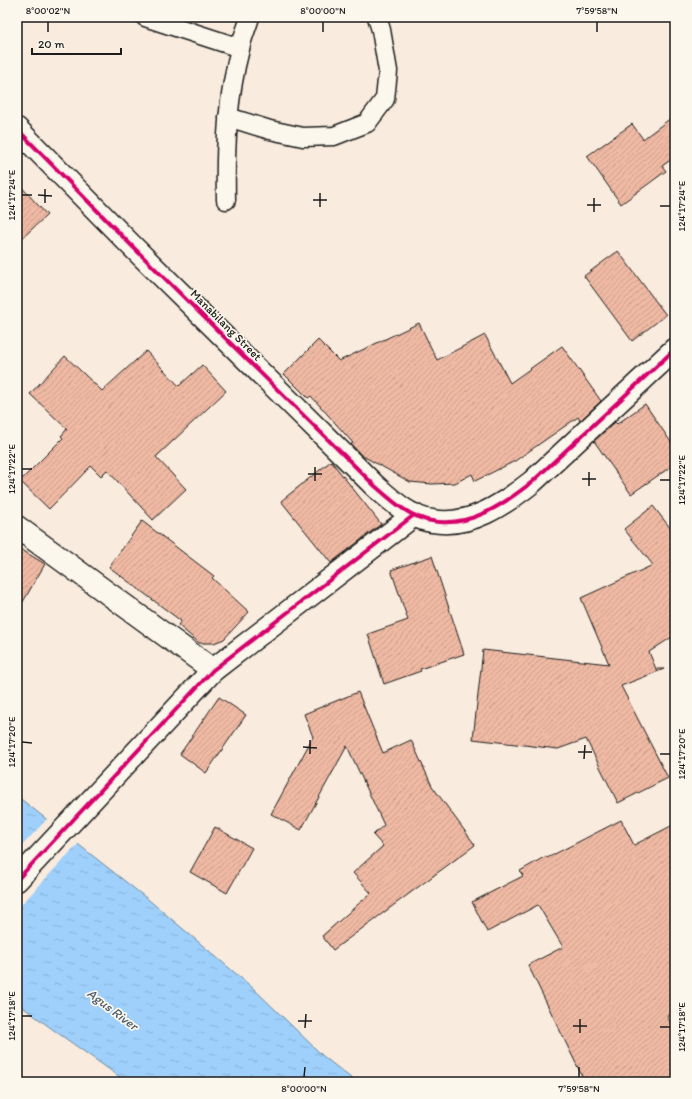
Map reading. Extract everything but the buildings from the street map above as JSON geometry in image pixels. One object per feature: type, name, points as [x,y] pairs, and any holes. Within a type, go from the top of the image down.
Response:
[{"type":"street","name":"Manabilang Street","points":[[17,128],[131,245],[374,486],[396,505],[423,518]]},
{"type":"street","points":[[17,880],[213,670],[423,518],[446,522],[464,520],[488,512],[510,499],[544,471],[675,349]]},
{"type":"street","points":[[17,527],[213,670]]},
{"type":"lane","points":[[145,17],[240,48]]},
{"type":"lane","points":[[226,200],[225,159],[232,84],[240,48],[250,17]]},
{"type":"lane","points":[[228,118],[270,130],[303,137],[334,136],[366,123],[385,99],[388,71],[381,30],[377,17]]},
{"type":"water","name":"Agus River","points":[[17,796],[150,901],[254,989],[323,1056],[356,1082],[127,1082],[17,1003]]},
{"type":"pier","points":[[48,818],[79,843],[17,909],[17,851]]},
{"type":"cycle path","points":[[17,129],[131,245],[375,486],[401,508],[424,519],[446,522],[473,518],[498,506],[510,498],[532,482],[675,349]]},
{"type":"cycle path","points":[[17,880],[213,670],[414,515]]}]
